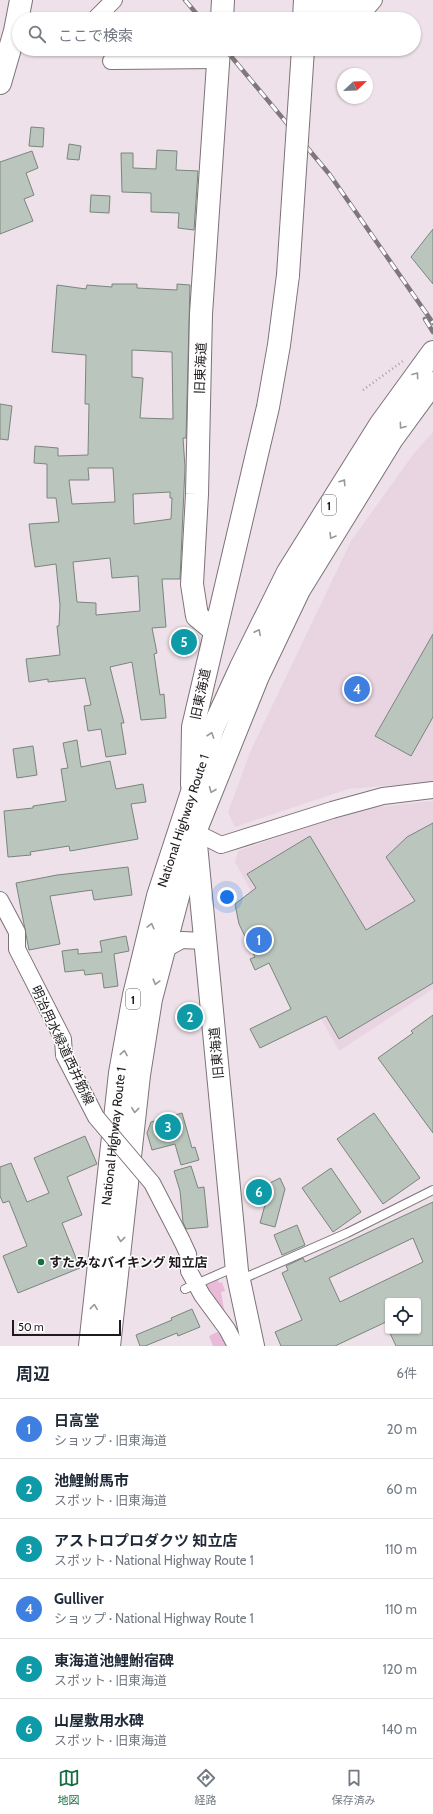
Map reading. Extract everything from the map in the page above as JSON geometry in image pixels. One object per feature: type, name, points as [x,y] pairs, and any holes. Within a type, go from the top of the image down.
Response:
[{"type":"main road","points":[[20,12],[21,0]]},
{"type":"main road","points":[[222,12],[223,0]]},
{"type":"main road","points":[[0,82],[12,47]]},
{"type":"main road","name":"旧東海道","points":[[219,56],[201,314],[197,494],[192,584],[197,616],[214,630],[193,727],[192,791],[205,941],[238,1273],[252,1346]]},
{"type":"main road","points":[[214,630],[268,407],[279,345],[288,275],[302,56]]},
{"type":"main road","name":"National Highway Route 1","points":[[109,1346],[139,1074],[151,999],[195,832],[250,672],[288,572],[326,509],[380,425],[433,352]]},
{"type":"main road","name":"National Highway Route 1","points":[[90,1346],[120,1073],[134,995],[158,896],[213,728],[250,672],[392,439],[433,383]]},
{"type":"street","points":[[102,12],[114,0]]},
{"type":"street","points":[[305,9],[368,7],[374,0]]},
{"type":"street","points":[[111,61],[188,56]]},
{"type":"street","points":[[195,832],[220,845],[332,810],[383,796],[433,790]]},
{"type":"street","name":"明治用水緑道西井筋線","points":[[0,900],[17,932],[17,949],[63,1039],[64,1055],[96,1117],[152,1183],[188,1254],[190,1286],[202,1295],[230,1333],[236,1346]]},
{"type":"street","points":[[164,950],[182,940],[205,941]]},
{"type":"lane","points":[[190,1286],[238,1273],[347,1233],[433,1190]]},
{"type":"path","points":[[363,390],[404,360]]},
{"type":"shaded area","points":[[433,432],[433,782],[348,789],[235,827],[228,812],[251,750],[351,541],[415,452]]},
{"type":"shaded area","points":[[433,801],[433,989],[339,1051],[235,862],[238,851],[358,809]]},
{"type":"shaded area","points":[[218,1279],[219,1283],[222,1282],[225,1291],[221,1292],[226,1320],[202,1287]]},
{"type":"shaded area","points":[[223,1329],[239,1331],[244,1346],[213,1346],[209,1336]]},
{"type":"building","points":[[31,127],[44,128],[43,147],[29,146]]},
{"type":"building","points":[[69,144],[81,146],[79,160],[67,159]]},
{"type":"building","points":[[157,150],[177,151],[176,170],[198,171],[194,230],[178,228],[179,213],[151,212],[151,193],[122,192],[121,153],[133,153],[133,168],[156,169]]},
{"type":"building","points":[[32,151],[38,168],[26,173],[34,195],[24,199],[33,221],[0,234],[0,162]]},
{"type":"building","points":[[91,195],[110,196],[109,213],[90,212]]},
{"type":"building","points":[[433,229],[433,284],[411,257]]},
{"type":"building","points":[[112,284],[137,284],[137,288],[177,290],[177,284],[190,285],[186,438],[183,438],[185,467],[180,579],[162,579],[166,627],[152,628],[157,653],[154,654],[160,695],[164,694],[166,718],[141,720],[132,662],[110,667],[124,723],[121,723],[126,754],[106,757],[101,729],[88,731],[84,706],[91,705],[85,678],[48,682],[48,679],[29,682],[26,659],[60,655],[57,626],[59,626],[60,605],[56,564],[35,567],[29,524],[59,522],[56,498],[47,498],[47,464],[34,463],[35,446],[58,448],[58,456],[88,455],[89,404],[85,404],[86,355],[52,352],[57,285],[86,289],[87,285],[112,287]],"holes":[[[132,350],[172,352],[173,419],[140,418],[143,378],[132,377]],[[88,468],[113,468],[115,502],[72,504],[69,480],[89,480]],[[170,492],[170,498],[172,498],[171,519],[134,524],[133,494]],[[110,558],[112,578],[138,576],[140,611],[96,615],[96,603],[77,602],[73,562]]]},
{"type":"building","points":[[0,404],[12,406],[8,440],[0,439]]},
{"type":"building","points":[[433,634],[433,717],[411,756],[375,736]]},
{"type":"building","points":[[77,740],[81,767],[110,761],[116,789],[143,784],[146,802],[131,804],[138,839],[70,851],[69,846],[30,852],[31,855],[8,857],[4,811],[33,808],[33,806],[66,801],[61,769],[68,768],[63,743]]},
{"type":"building","points":[[33,746],[37,775],[17,778],[13,749]]},
{"type":"building","points":[[433,823],[433,983],[339,1039],[326,1016],[260,1048],[250,1029],[291,1009],[269,963],[255,970],[250,959],[255,957],[239,924],[235,904],[256,888],[247,874],[310,836],[366,930],[415,901],[386,857],[407,837]]},
{"type":"building","points":[[128,867],[132,895],[94,900],[92,890],[50,896],[60,944],[29,950],[16,883],[57,875]]},
{"type":"building","points":[[126,936],[129,951],[114,954],[118,986],[104,988],[102,973],[85,975],[84,970],[65,972],[62,951],[78,949],[78,954],[102,952],[100,941]]},
{"type":"building","points":[[433,1015],[433,1133],[378,1058],[413,1033],[411,1031]]},
{"type":"building","points":[[182,1113],[192,1148],[195,1147],[199,1160],[181,1165],[175,1144],[152,1150],[147,1133],[151,1122]]},
{"type":"building","points":[[374,1113],[420,1178],[383,1204],[337,1139]]},
{"type":"building","points":[[85,1136],[97,1164],[67,1177],[82,1215],[62,1223],[80,1268],[18,1293],[3,1256],[27,1246],[9,1201],[3,1203],[0,1196],[0,1167],[11,1163],[27,1202],[49,1193],[34,1158]]},
{"type":"building","points":[[191,1166],[198,1188],[204,1187],[208,1227],[186,1229],[183,1222],[180,1191],[174,1171]]},
{"type":"building","points":[[331,1168],[361,1212],[333,1232],[302,1188]]},
{"type":"building","points":[[280,1178],[285,1189],[275,1227],[260,1223],[268,1194],[264,1186]]},
{"type":"building","points":[[433,1202],[433,1346],[396,1346],[390,1334],[421,1334],[421,1298],[385,1298],[385,1322],[335,1346],[281,1346],[275,1332],[302,1320],[282,1273],[288,1270],[286,1266],[303,1258],[305,1262]],"holes":[[[413,1238],[423,1262],[340,1302],[329,1278]]]},
{"type":"building","points":[[297,1225],[305,1245],[282,1255],[274,1235]]},
{"type":"building","points":[[192,1309],[200,1327],[178,1336],[177,1333],[145,1346],[140,1346],[136,1335],[172,1320],[171,1318]]},
{"type":"railway","points":[[185,0],[195,12]]},
{"type":"railway","points":[[231,56],[330,175],[433,323]]},
{"type":"railway","points":[[425,319],[433,332]]},
{"type":"place","name":"東海道池鯉鮒宿碑","points":[[184,642]]},
{"type":"place","name":"Gulliver","points":[[357,689]]},
{"type":"place","name":"日高堂","points":[[259,940]]},
{"type":"place","name":"池鯉鮒馬市","points":[[190,1017]]},
{"type":"place","name":"アストロプロダクツ 知立店","points":[[168,1127]]},
{"type":"place","name":"山屋敷用水碑","points":[[259,1192]]},
{"type":"place","name":"すたみなバイキング 知立店","points":[[41,1262]]}]
